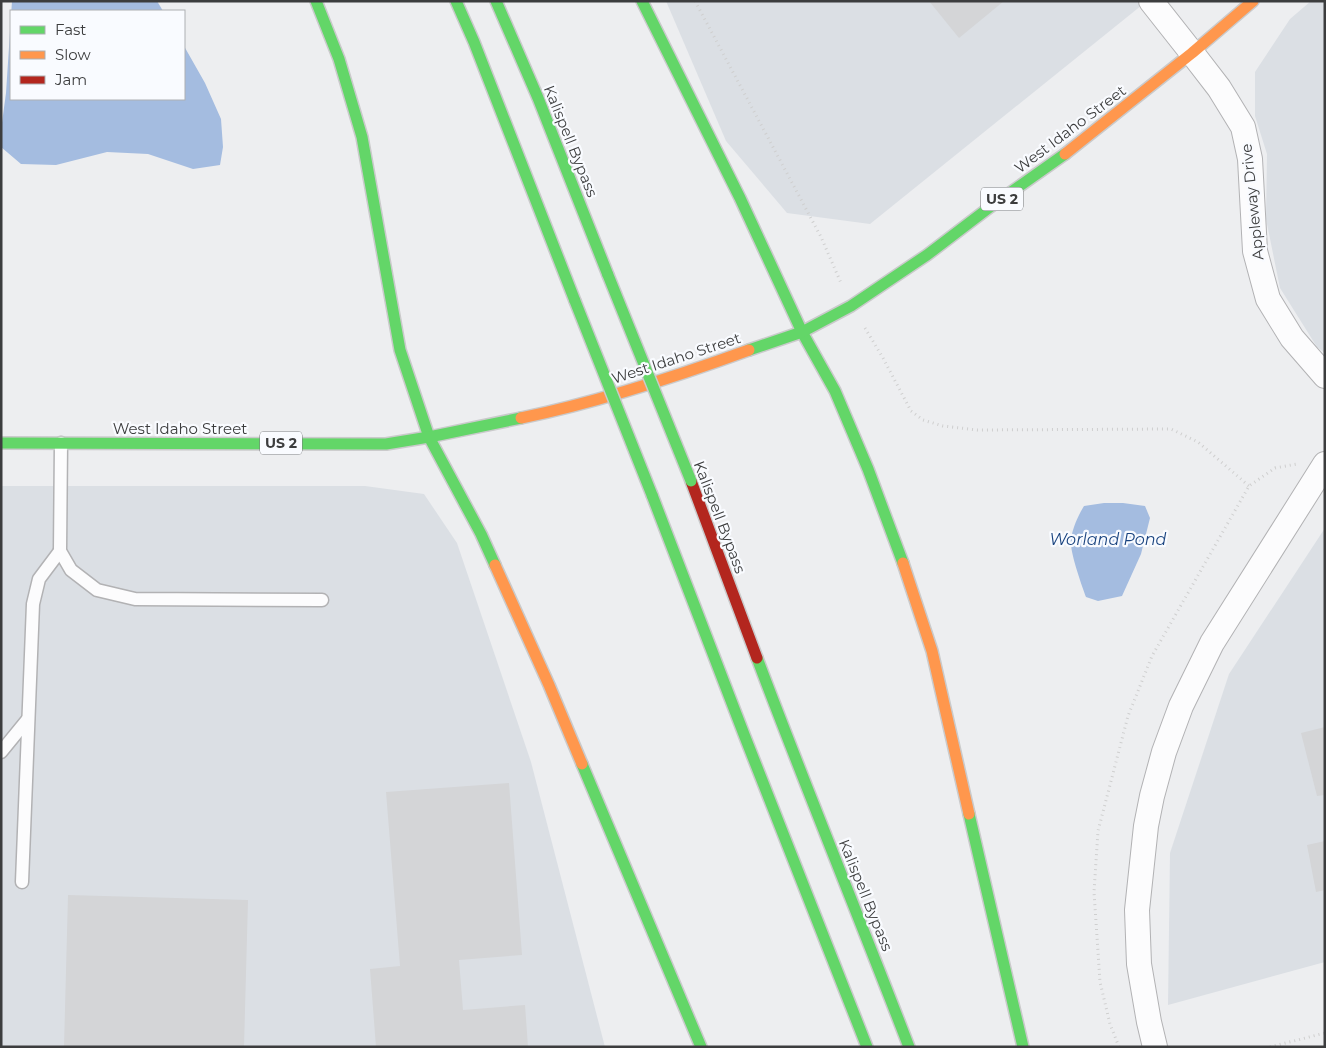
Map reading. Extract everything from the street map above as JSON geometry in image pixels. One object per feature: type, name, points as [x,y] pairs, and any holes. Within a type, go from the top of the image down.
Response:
[{"type":"highway","points":[[316,1],[339,59],[362,136],[400,350],[429,437],[481,534],[545,676],[701,1047]]},
{"type":"highway","points":[[456,1],[474,42],[652,495],[745,738],[867,1047]]},
{"type":"highway","name":"Kalispell Bypass","points":[[496,1],[538,98],[691,481],[787,737],[909,1047]]},
{"type":"highway","points":[[642,1],[740,198],[802,332],[835,391],[868,469],[901,556],[932,650],[1023,1047]]},
{"type":"highway","name":"West Idaho Street","points":[[1,443],[386,444],[563,409],[694,370],[802,332],[852,306],[927,255],[1073,148],[1192,53],[1253,1]]},
{"type":"street","name":"Appleway Drive","points":[[1151,1],[1219,88],[1243,127],[1250,159],[1255,251],[1268,299],[1292,338],[1325,376]]},
{"type":"street","points":[[1155,1047],[1139,964],[1137,910],[1146,826],[1164,752],[1181,706],[1212,643],[1325,464]]},
{"type":"lane","points":[[61,443],[60,551],[71,570],[97,590],[134,599],[322,600]]},
{"type":"lane","points":[[22,882],[32,604],[39,579],[60,551]]},
{"type":"lane","points":[[1,752],[28,719]]},
{"type":"path","points":[[695,1],[821,237],[852,306],[883,358],[911,412],[923,420],[943,426],[977,430],[1170,429],[1198,442],[1249,486]]},
{"type":"path","points":[[1270,1047],[1325,1033]]},
{"type":"shaded area","points":[[666,1],[1147,1],[870,224],[787,213],[726,141]]},
{"type":"shaded area","points":[[1311,1],[1325,1],[1325,353],[1317,347],[1280,288],[1266,219],[1267,154],[1255,116],[1255,72],[1290,19]]},
{"type":"shaded area","points":[[1,486],[365,486],[424,494],[457,543],[531,762],[605,1047],[1,1047]]},
{"type":"shaded area","points":[[1325,528],[1325,962],[1168,1005],[1170,853],[1229,674]]},
{"type":"water","points":[[12,1],[157,1],[162,10],[11,10]]},
{"type":"water","points":[[10,31],[10,100],[185,100],[185,48],[205,83],[221,119],[223,147],[220,165],[193,169],[148,154],[107,152],[56,165],[21,164],[1,147],[1,130],[6,93]]},
{"type":"water","name":"Worland Pond","points":[[1104,503],[1145,506],[1150,518],[1141,554],[1122,596],[1098,601],[1086,597],[1074,559],[1071,539],[1076,522],[1084,506]]},
{"type":"building","points":[[929,1],[1004,1],[959,38]]},
{"type":"building","points":[[1325,727],[1325,795],[1317,796],[1301,733]]},
{"type":"building","points":[[509,783],[522,955],[459,960],[463,1010],[525,1005],[528,1047],[376,1047],[370,969],[400,966],[386,792]]},
{"type":"building","points":[[1325,841],[1325,890],[1316,892],[1307,845]]},
{"type":"building","points":[[68,895],[248,900],[244,1047],[64,1047]]},
{"type":"traffic: fast","points":[[316,1],[339,59],[362,137],[400,350],[429,437],[481,534],[495,565]]},
{"type":"traffic: fast","points":[[456,1],[474,42],[575,301]]},
{"type":"traffic: fast","points":[[496,1],[538,98],[608,275]]},
{"type":"traffic: fast","points":[[642,1],[740,198],[802,332],[835,391],[868,469],[903,563]]},
{"type":"traffic: fast","points":[[749,350],[802,332],[851,306],[927,255],[990,207],[1065,154]]},
{"type":"traffic: fast","points":[[608,275],[691,481]]},
{"type":"traffic: fast","points":[[575,301],[652,495]]},
{"type":"traffic: fast","points":[[1,443],[386,444],[521,418]]},
{"type":"traffic: fast","points":[[652,495],[867,1047]]},
{"type":"traffic: fast","points":[[757,658],[909,1047]]},
{"type":"traffic: fast","points":[[582,764],[701,1047]]},
{"type":"traffic: fast","points":[[969,814],[1023,1047]]},
{"type":"traffic: slow","points":[[1065,154],[1192,53],[1253,1]]},
{"type":"traffic: slow","points":[[521,418],[550,412],[636,388],[749,350]]},
{"type":"traffic: slow","points":[[903,563],[932,651],[969,814]]},
{"type":"traffic: slow","points":[[495,565],[582,764]]},
{"type":"traffic: jam","points":[[691,481],[757,658]]}]
